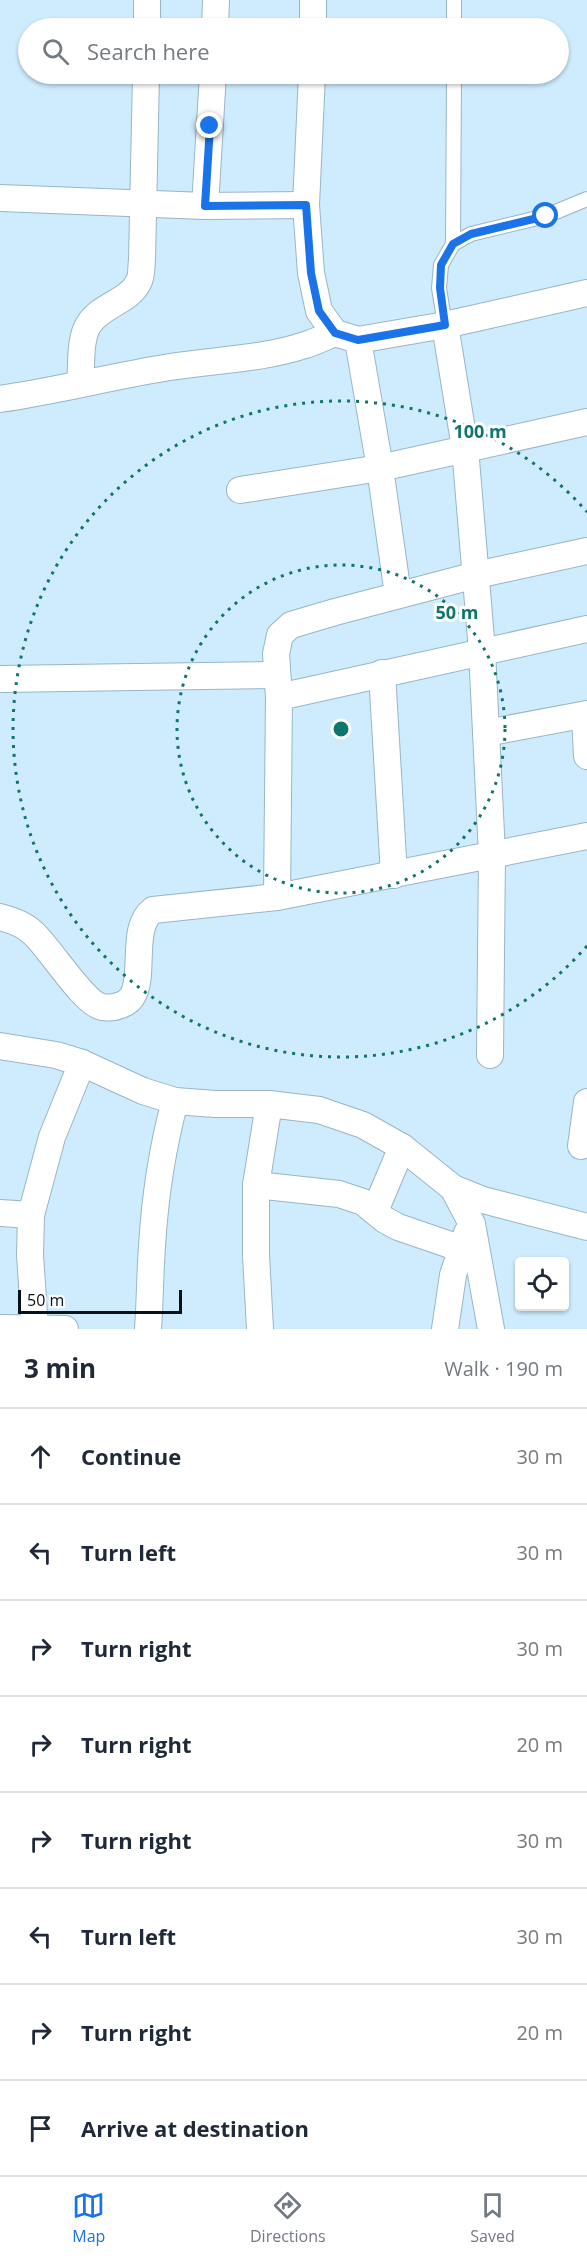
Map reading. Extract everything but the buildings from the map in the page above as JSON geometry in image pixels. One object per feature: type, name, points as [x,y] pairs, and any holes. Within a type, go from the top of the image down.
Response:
[{"type":"street","points":[[147,0],[147,18]]},
{"type":"street","points":[[215,18],[216,0]]},
{"type":"street","points":[[313,0],[313,18]]},
{"type":"street","points":[[80,383],[88,325],[98,312],[130,293],[139,282],[144,203],[146,84]]},
{"type":"street","points":[[205,206],[212,84]]},
{"type":"street","points":[[312,84],[306,205],[311,273],[319,311],[346,336],[380,468],[398,595]]},
{"type":"street","points":[[0,198],[205,206],[306,205]]},
{"type":"street","points":[[0,399],[170,367],[264,354],[346,336],[445,325],[587,293]]},
{"type":"street","points":[[445,325],[465,448],[482,651],[492,854],[490,1055]]},
{"type":"street","points":[[240,490],[380,468],[587,422]]},
{"type":"street","points":[[277,897],[278,686],[276,654],[280,635],[291,626],[398,595],[587,551]]},
{"type":"street","points":[[1,679],[278,686],[382,673],[587,629]]},
{"type":"street","points":[[382,673],[394,875]]},
{"type":"street","points":[[486,733],[586,714],[587,756]]},
{"type":"street","points":[[0,917],[14,920],[33,932],[88,998],[101,1007],[116,1007],[128,1002],[134,993],[142,926],[147,915],[153,910],[277,897],[587,836]]},
{"type":"street","points":[[0,1046],[56,1055],[143,1091],[175,1101],[269,1104],[319,1110],[363,1125],[402,1147],[453,1188],[483,1200],[587,1227]]},
{"type":"street","points":[[35,1328],[30,1255],[31,1215],[52,1137],[82,1064]]},
{"type":"street","points":[[148,1329],[158,1180],[164,1141],[175,1101]]},
{"type":"street","points":[[580,1146],[587,1102]]},
{"type":"street","points":[[261,1329],[256,1255],[256,1185],[269,1104]]},
{"type":"street","points":[[375,1211],[402,1147]]},
{"type":"street","points":[[256,1185],[339,1194],[363,1202],[385,1220],[398,1227],[462,1249]]},
{"type":"street","points":[[453,1188],[471,1221],[491,1329]]},
{"type":"street","points":[[0,1213],[31,1215]]},
{"type":"street","points":[[445,1329],[453,1275],[471,1221]]},
{"type":"street","points":[[0,1328],[65,1329]]},
{"type":"lane","points":[[454,0],[454,18]]},
{"type":"lane","points":[[445,325],[440,288],[441,265],[453,244],[454,84]]},
{"type":"lane","points":[[453,244],[471,234],[546,216],[587,199]]},
{"type":"route","points":[[210,126],[205,206],[306,205],[311,273],[319,311],[335,333],[358,340],[445,325],[440,288],[441,265],[453,244],[471,234],[546,216]]}]
